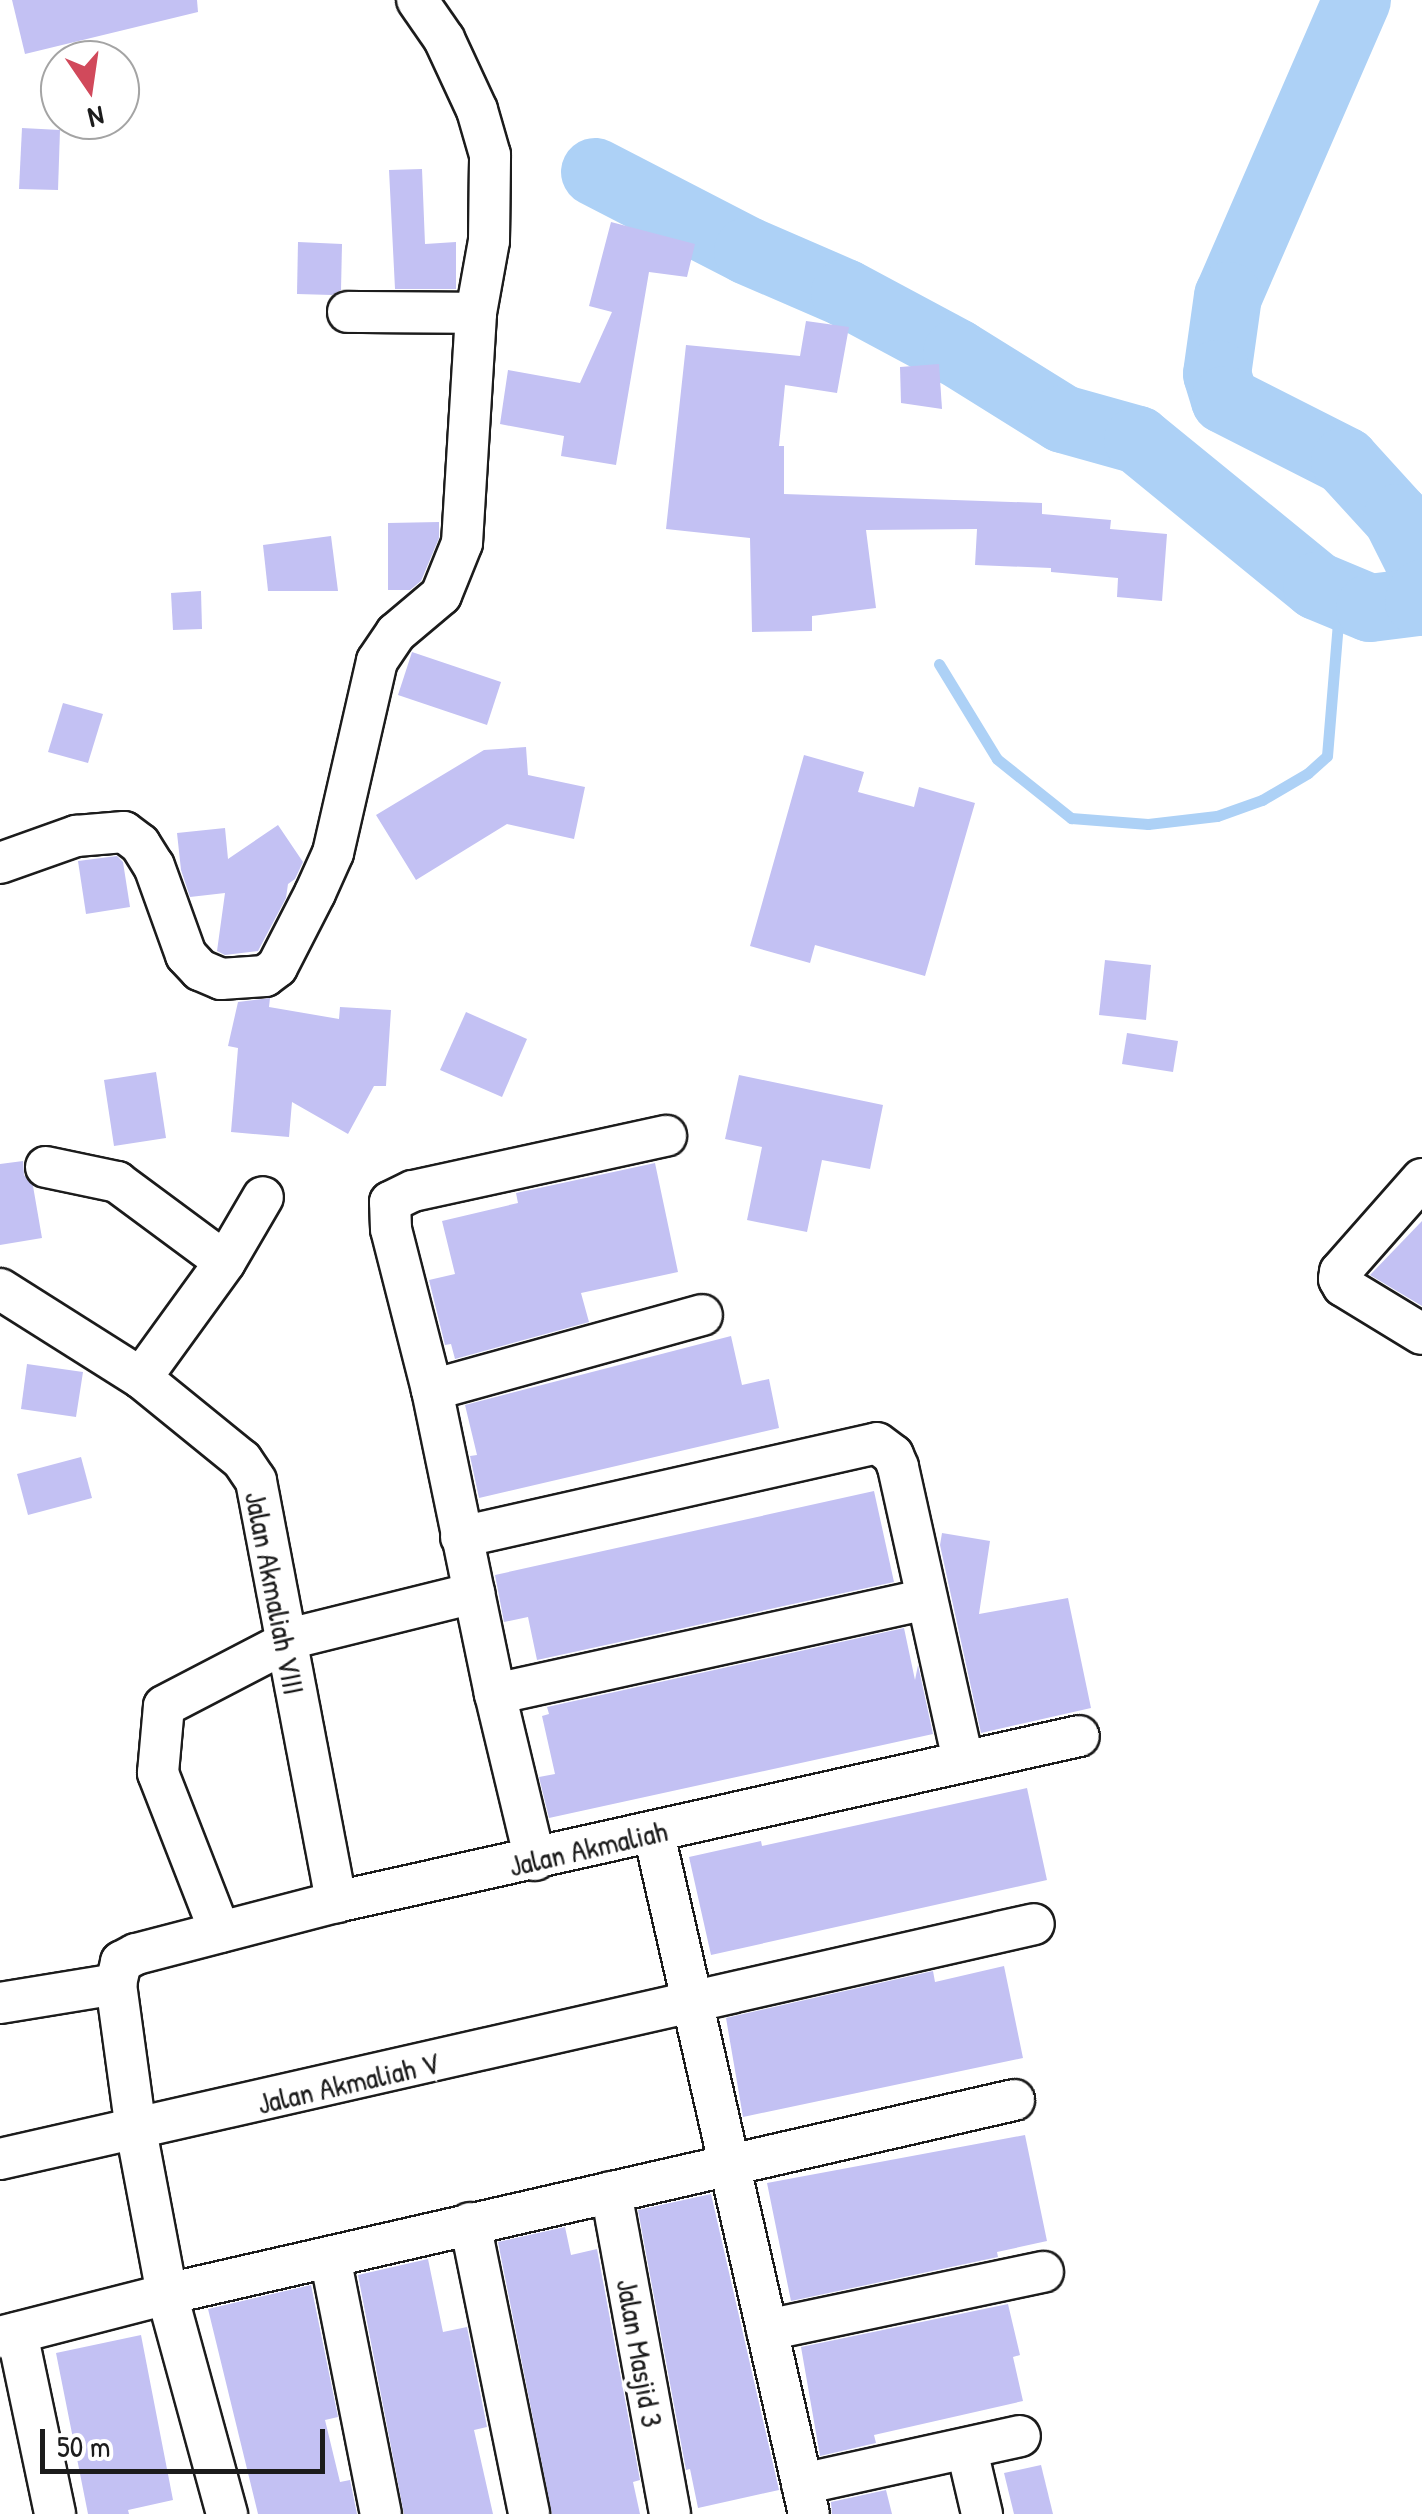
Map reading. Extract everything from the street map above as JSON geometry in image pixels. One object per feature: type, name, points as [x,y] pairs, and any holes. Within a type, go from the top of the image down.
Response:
[{"type":"street","points":[[0,862],[76,836],[124,832],[140,844],[154,866],[186,955],[200,970],[221,979],[265,976],[277,967],[333,854],[378,661],[396,633],[441,595],[456,566],[462,543],[476,312],[491,206],[486,132],[444,39],[417,0]]},
{"type":"street","points":[[348,312],[476,312]]},
{"type":"street","points":[[536,1860],[495,1694],[432,1390],[392,1229],[390,1202],[413,1192],[666,1136]]},
{"type":"street","points":[[46,1167],[117,1182],[225,1262]]},
{"type":"street","points":[[1422,1179],[1340,1272],[1343,1286],[1422,1334]]},
{"type":"street","points":[[141,1378],[225,1262],[263,1198]]},
{"type":"street","name":"Jalan Akmaliah VIII","points":[[0,1290],[141,1378],[242,1460],[256,1480],[336,1902]]},
{"type":"street","points":[[432,1390],[702,1315]]},
{"type":"street","points":[[461,1537],[877,1442],[893,1455],[898,1467],[963,1760]]},
{"type":"street","points":[[220,1932],[158,1773],[164,1706],[284,1641],[474,1593]]},
{"type":"street","points":[[495,1694],[926,1600]]},
{"type":"street","name":"Jalan Akmaliah","points":[[116,1984],[122,1962],[136,1954],[336,1902],[1080,1736]]},
{"type":"street","points":[[654,1834],[805,2499],[1020,2436]]},
{"type":"street","name":"Jalan Akmaliah V","points":[[0,2159],[1034,1924]]},
{"type":"street","points":[[0,2003],[116,1984],[136,2130],[167,2294],[228,2514]]},
{"type":"street","points":[[55,2514],[9,2335],[167,2294],[731,2162],[1014,2100]]},
{"type":"street","name":"Jalan Masjid 3","points":[[610,2192],[670,2514]]},
{"type":"street","points":[[470,2224],[529,2514]]},
{"type":"street","points":[[330,2256],[381,2514]]},
{"type":"street","points":[[767,2330],[1043,2272]]},
{"type":"street","points":[[967,2450],[982,2514]]},
{"type":"building","points":[[12,0],[197,0],[198,12],[83,40],[40,40],[40,50],[25,54]]},
{"type":"building","points":[[22,128],[40,129],[40,140],[60,140],[58,190],[19,189]]},
{"type":"building","points":[[422,169],[425,244],[456,242],[456,289],[395,289],[389,170]]},
{"type":"building","points":[[611,222],[695,244],[687,277],[649,272],[616,465],[561,456],[564,436],[500,424],[508,370],[580,383],[612,312],[589,306]]},
{"type":"building","points":[[298,242],[342,244],[341,290],[332,295],[297,294]]},
{"type":"building","points":[[806,321],[849,327],[837,393],[785,385],[779,446],[784,446],[784,494],[1042,503],[1042,514],[1111,520],[1110,529],[1167,534],[1162,601],[1117,597],[1118,578],[1051,572],[1051,568],[975,565],[977,529],[866,530],[876,608],[812,616],[812,631],[752,632],[750,538],[666,529],[686,345],[800,356]]},
{"type":"building","points":[[939,364],[942,409],[901,403],[900,367]]},
{"type":"building","points":[[439,522],[439,538],[421,581],[410,590],[388,590],[388,523]]},
{"type":"building","points":[[331,536],[338,591],[268,591],[263,545]]},
{"type":"building","points":[[201,591],[202,629],[173,630],[171,593]]},
{"type":"building","points":[[412,652],[501,682],[487,725],[398,695]]},
{"type":"building","points":[[63,703],[103,714],[88,763],[48,752]]},
{"type":"building","points":[[526,747],[528,775],[585,787],[574,839],[507,824],[416,880],[376,815],[484,750]]},
{"type":"building","points":[[804,755],[864,772],[858,792],[914,807],[919,787],[975,803],[925,976],[815,945],[810,963],[750,946]]},
{"type":"building","points":[[278,825],[303,862],[288,884],[286,898],[258,951],[225,955],[217,951],[225,893],[190,897],[181,870],[177,833],[225,828],[228,859]]},
{"type":"building","points":[[117,856],[123,862],[130,907],[86,914],[78,861]]},
{"type":"building","points":[[1105,960],[1151,965],[1146,1020],[1099,1015]]},
{"type":"building","points":[[270,998],[269,1007],[339,1019],[340,1007],[391,1010],[386,1086],[374,1086],[348,1134],[292,1102],[289,1137],[231,1132],[238,1048],[228,1046],[238,1002]]},
{"type":"building","points":[[466,1012],[527,1039],[502,1097],[440,1070]]},
{"type":"building","points":[[1127,1033],[1178,1041],[1173,1072],[1122,1064]]},
{"type":"building","points":[[156,1072],[166,1138],[114,1146],[104,1080]]},
{"type":"building","points":[[739,1075],[883,1105],[870,1169],[822,1160],[807,1232],[747,1220],[762,1147],[725,1139]]},
{"type":"building","points":[[23,1161],[24,1175],[33,1186],[42,1238],[0,1245],[0,1164]]},
{"type":"building","points":[[655,1163],[678,1272],[581,1293],[589,1322],[455,1359],[451,1344],[445,1345],[429,1280],[455,1274],[442,1221],[518,1203],[516,1193]]},
{"type":"building","points":[[1422,1221],[1422,1306],[1370,1275]]},
{"type":"building","points":[[731,1336],[742,1385],[769,1379],[779,1428],[479,1498],[470,1456],[477,1455],[465,1405]]},
{"type":"building","points":[[27,1364],[83,1372],[76,1417],[21,1409]]},
{"type":"building","points":[[81,1457],[92,1498],[28,1515],[17,1474]]},
{"type":"building","points":[[874,1491],[894,1582],[537,1660],[528,1617],[504,1622],[495,1575]]},
{"type":"building","points":[[942,1533],[990,1541],[979,1614],[1068,1598],[1091,1708],[981,1733],[940,1545]]},
{"type":"building","points":[[904,1628],[915,1680],[918,1665],[933,1734],[549,1818],[539,1777],[555,1774],[542,1716],[549,1714],[547,1707]]},
{"type":"building","points":[[1027,1788],[1047,1880],[711,1955],[689,1857],[761,1841],[762,1846]]},
{"type":"building","points":[[1004,1966],[1023,2058],[743,2117],[726,2018],[933,1971],[935,1982]]},
{"type":"building","points":[[1025,2135],[1047,2241],[997,2252],[998,2257],[791,2301],[767,2183]]},
{"type":"building","points":[[711,2194],[779,2490],[698,2508],[690,2469],[686,2470],[638,2210]]},
{"type":"building","points":[[565,2227],[571,2255],[597,2249],[640,2480],[633,2482],[640,2514],[552,2514],[498,2242]]},
{"type":"building","points":[[428,2259],[443,2332],[467,2327],[487,2427],[474,2430],[493,2514],[404,2514],[358,2275]]},
{"type":"building","points":[[311,2285],[338,2417],[325,2420],[340,2482],[350,2480],[357,2514],[258,2514],[208,2309]]},
{"type":"building","points":[[1008,2304],[1020,2355],[1013,2357],[1023,2401],[874,2435],[876,2443],[820,2456],[801,2347]]},
{"type":"building","points":[[141,2335],[173,2500],[128,2510],[129,2514],[88,2514],[56,2353]]},
{"type":"building","points":[[1041,2465],[1053,2514],[1014,2514],[1004,2473]]},
{"type":"building","points":[[886,2490],[892,2514],[832,2514],[831,2502]]},
{"type":"waterway","points":[[1357,0],[1228,296],[1217,374],[1225,400],[1345,461],[1397,518],[1422,568]]},
{"type":"waterway","points":[[595,172],[748,251],[845,293],[957,353],[1063,419],[1138,440],[1317,586],[1370,608],[1419,602],[1422,594]]},
{"type":"waterway","points":[[939,664],[997,759],[1071,818],[1148,824],[1217,816],[1262,800],[1308,773],[1327,756],[1338,623],[1370,608]]}]
